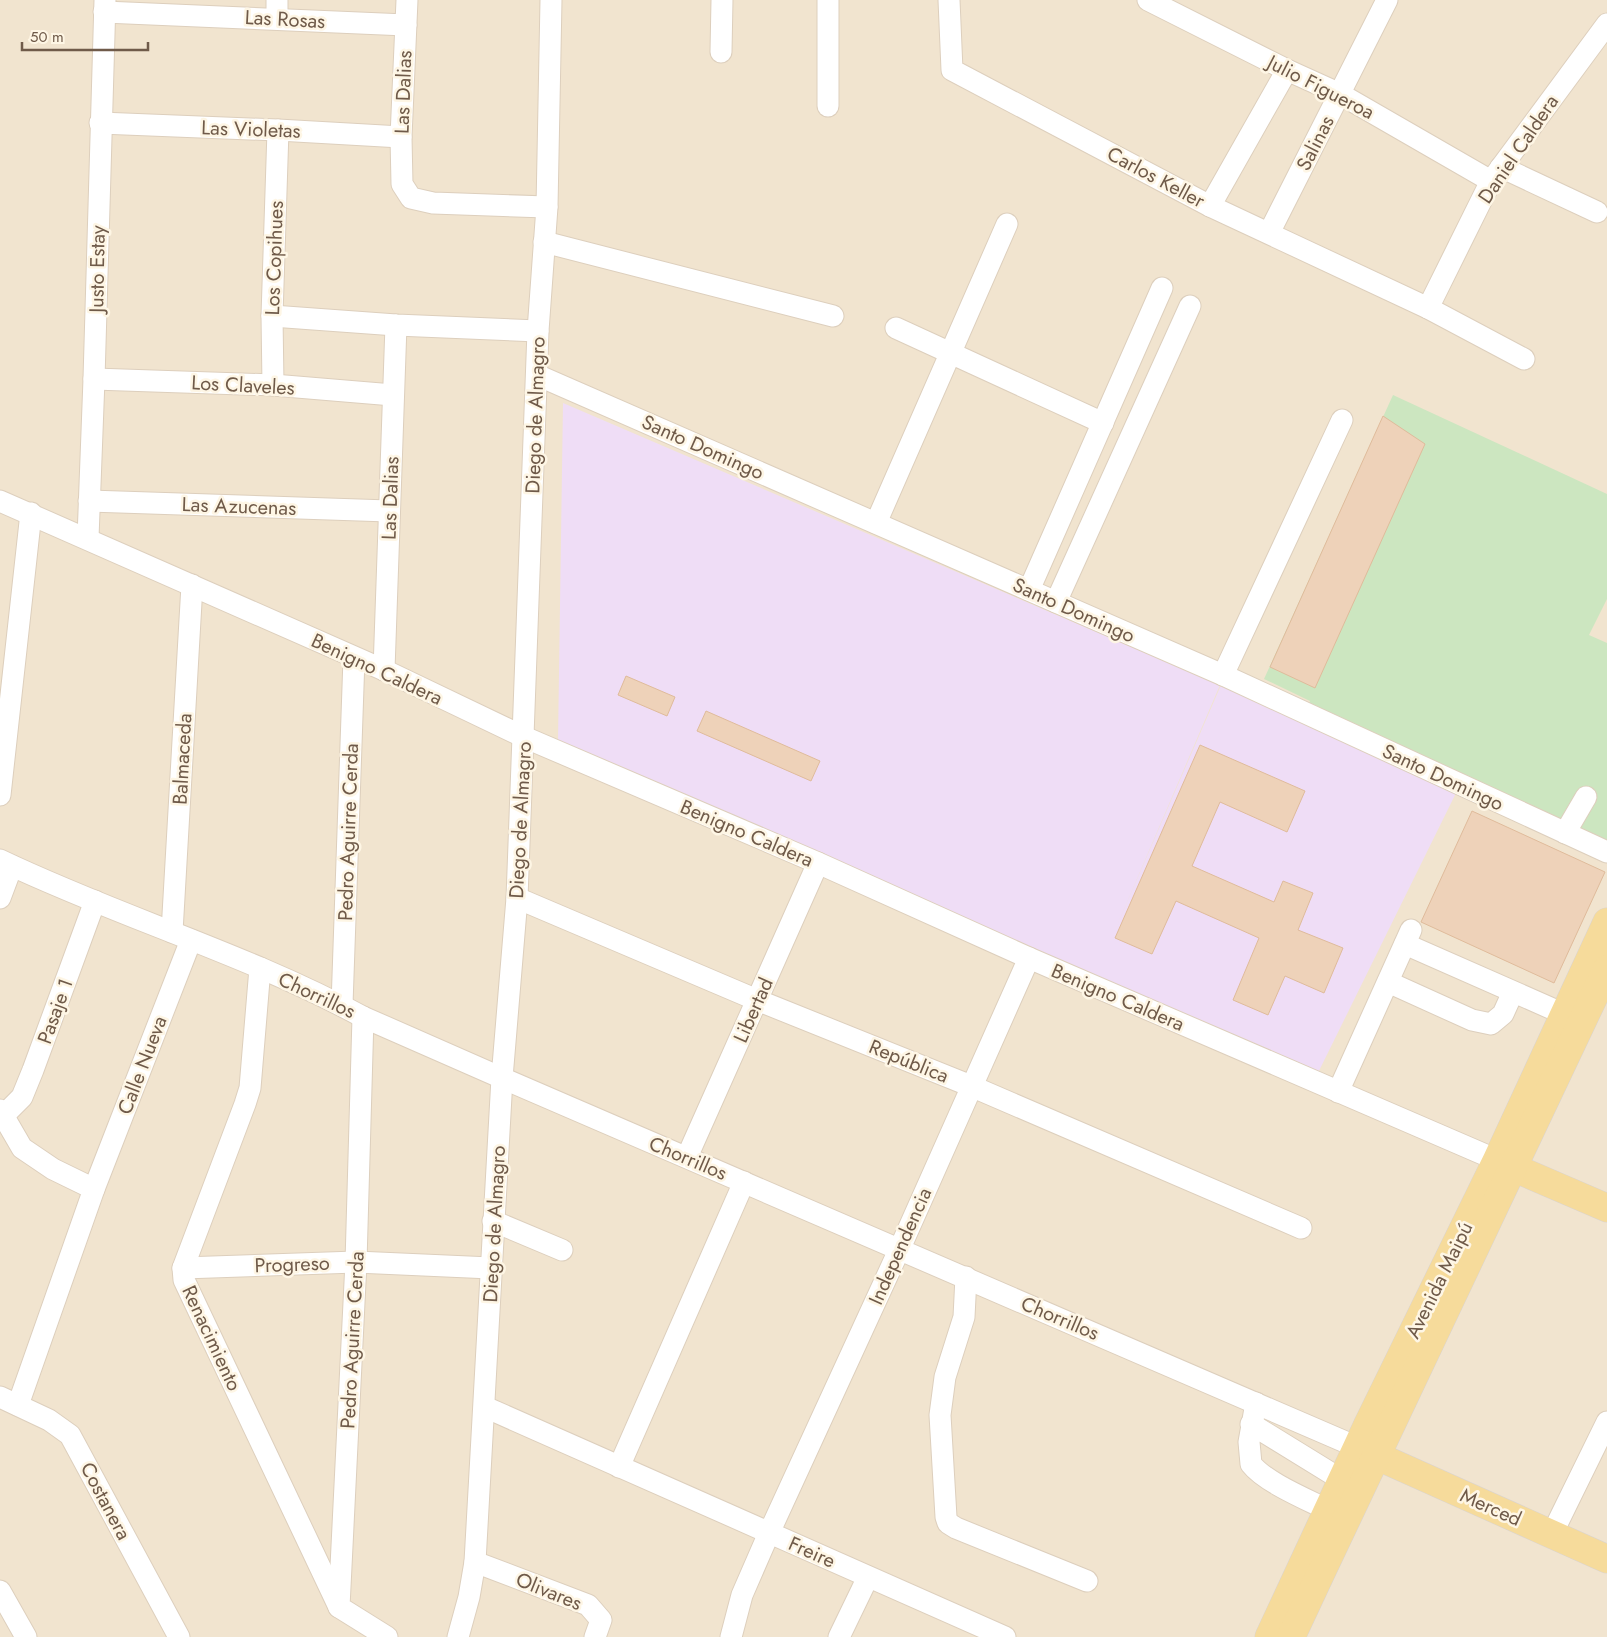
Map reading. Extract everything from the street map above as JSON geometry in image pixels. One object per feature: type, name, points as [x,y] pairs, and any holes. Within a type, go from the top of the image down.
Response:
[{"type":"main road","name":"Avenida Maipú","points":[[1506,1164],[1564,1014],[1607,922]]},
{"type":"main road","name":"Avenida Maipú","points":[[1291,1637],[1366,1451],[1506,1164],[1607,969]]},
{"type":"main road","points":[[1506,1164],[1607,1208]]},
{"type":"main road","name":"Avenida Maipú","points":[[1269,1637],[1342,1480],[1366,1451]]},
{"type":"main road","name":"Merced","points":[[1366,1451],[1607,1558]]},
{"type":"street","name":"Las Dalias","points":[[407,0],[401,137],[402,184],[411,198],[433,203],[547,207]]},
{"type":"street","name":"Diego de Almagro","points":[[458,1637],[469,1597],[475,1562],[502,1078],[517,898],[536,375],[547,207],[551,0]]},
{"type":"street","points":[[721,52],[722,0]]},
{"type":"street","points":[[828,0],[828,106]]},
{"type":"street","name":"Carlos Keller","points":[[949,0],[952,70],[1210,206],[1428,308],[1524,359]]},
{"type":"street","name":"Julio Figueroa","points":[[1148,0],[1287,70],[1340,94],[1496,174],[1597,212]]},
{"type":"street","name":"Salinas","points":[[1269,233],[1387,0]]},
{"type":"street","name":"Las Rosas","points":[[104,6],[277,9],[406,25]]},
{"type":"street","name":"Justo Estay","points":[[88,538],[104,6]]},
{"type":"street","name":"Daniel Caldera","points":[[1428,308],[1496,174],[1607,24]]},
{"type":"street","points":[[1210,206],[1287,70]]},
{"type":"street","name":"Las Violetas","points":[[100,123],[401,137]]},
{"type":"street","name":"Los Copihues","points":[[272,386],[272,316],[278,130]]},
{"type":"street","points":[[876,523],[1007,224]]},
{"type":"street","points":[[544,242],[833,316]]},
{"type":"street","points":[[1029,590],[1162,288]]},
{"type":"street","points":[[1056,602],[1190,306]]},
{"type":"street","points":[[272,316],[396,326],[538,331]]},
{"type":"street","name":"Las Dalias","points":[[384,670],[396,326]]},
{"type":"street","points":[[896,328],[1103,423]]},
{"type":"street","name":"Santo Domingo","points":[[536,375],[1223,675],[1607,852]]},
{"type":"street","name":"Los Claveles","points":[[94,378],[272,386],[393,395]]},
{"type":"street","points":[[1223,675],[1342,420]]},
{"type":"street","name":"Benigno Caldera","points":[[0,501],[88,538],[384,670],[524,737],[818,863],[1029,958],[1506,1164]]},
{"type":"street","name":"Las Azucenas","points":[[89,501],[389,512]]},
{"type":"street","points":[[0,795],[31,513]]},
{"type":"street","name":"Balmaceda","points":[[181,936],[192,585]]},
{"type":"street","name":"Pedro Aguirre Cerda","points":[[342,1005],[354,658]]},
{"type":"street","points":[[1565,833],[1586,797]]},
{"type":"street","points":[[0,898],[6,863]]},
{"type":"street","name":"Chorrillos","points":[[6,863],[260,968],[342,1005],[363,1017],[502,1078],[900,1248],[1366,1451]]},
{"type":"street","name":"Libertad","points":[[687,1157],[818,863]]},
{"type":"street","name":"República","points":[[517,898],[757,1000],[971,1086],[1301,1228]]},
{"type":"street","name":"Pasaje 1","points":[[2,1112],[22,1096],[95,901]]},
{"type":"street","name":"Calle Nueva","points":[[9,1401],[94,1189],[181,936]]},
{"type":"street","points":[[1338,1092],[1408,937],[1513,992],[1564,1014]]},
{"type":"street","name":"Independencia","points":[[732,1637],[742,1595],[769,1533],[900,1248],[1029,958]]},
{"type":"street","name":"Renacimiento","points":[[260,968],[250,1088],[183,1268],[184,1280],[339,1607]]},
{"type":"street","points":[[1388,982],[1472,1020],[1491,1024],[1503,1014],[1513,992]]},
{"type":"street","name":"Pedro Aguirre Cerda","points":[[339,1607],[356,1262],[363,1017]]},
{"type":"street","points":[[2,1112],[22,1148],[53,1169],[94,1189]]},
{"type":"street","points":[[619,1467],[744,1182]]},
{"type":"street","points":[[493,1221],[562,1250]]},
{"type":"street","name":"Progreso","points":[[183,1268],[356,1262],[491,1268]]},
{"type":"street","points":[[966,1277],[964,1317],[945,1378],[940,1415],[946,1517],[948,1523],[956,1528],[1088,1581]]},
{"type":"street","name":"Costanera","points":[[9,1401],[49,1420],[70,1434],[179,1637]]},
{"type":"street","points":[[1256,1403],[1249,1442],[1251,1464],[1278,1484],[1328,1510]]},
{"type":"street","name":"Freire","points":[[485,1407],[1003,1637]]},
{"type":"street","points":[[1552,1534],[1607,1422]]},
{"type":"street","points":[[1251,1424],[1342,1480]]},
{"type":"street","name":"Olivares","points":[[475,1562],[588,1605],[601,1620],[595,1637]]},
{"type":"street","points":[[839,1637],[868,1577]]},
{"type":"street","points":[[0,1591],[26,1637]]},
{"type":"street","points":[[339,1607],[387,1637]]},
{"type":"shaded area","points":[[0,0],[1607,0],[1607,1637],[0,1637]]},
{"type":"shaded area","points":[[563,403],[1220,685],[1112,937],[1221,685],[1456,793],[1314,1081],[558,741]]},
{"type":"green space","points":[[1393,395],[1607,494],[1607,599],[1589,635],[1607,643],[1607,842],[1305,711],[1310,701],[1264,679]]},
{"type":"building","points":[[1383,416],[1425,444],[1315,688],[1270,667]]},
{"type":"building","points":[[626,676],[675,697],[667,716],[618,695]]},
{"type":"building","points":[[706,711],[820,761],[811,781],[697,731]]},
{"type":"building","points":[[1200,745],[1305,791],[1287,832],[1220,802],[1192,866],[1274,902],[1283,881],[1313,893],[1298,930],[1343,948],[1324,993],[1285,976],[1268,1015],[1233,1000],[1259,938],[1176,901],[1152,954],[1115,938]]},
{"type":"building","points":[[1472,811],[1605,872],[1554,983],[1421,922]]}]
